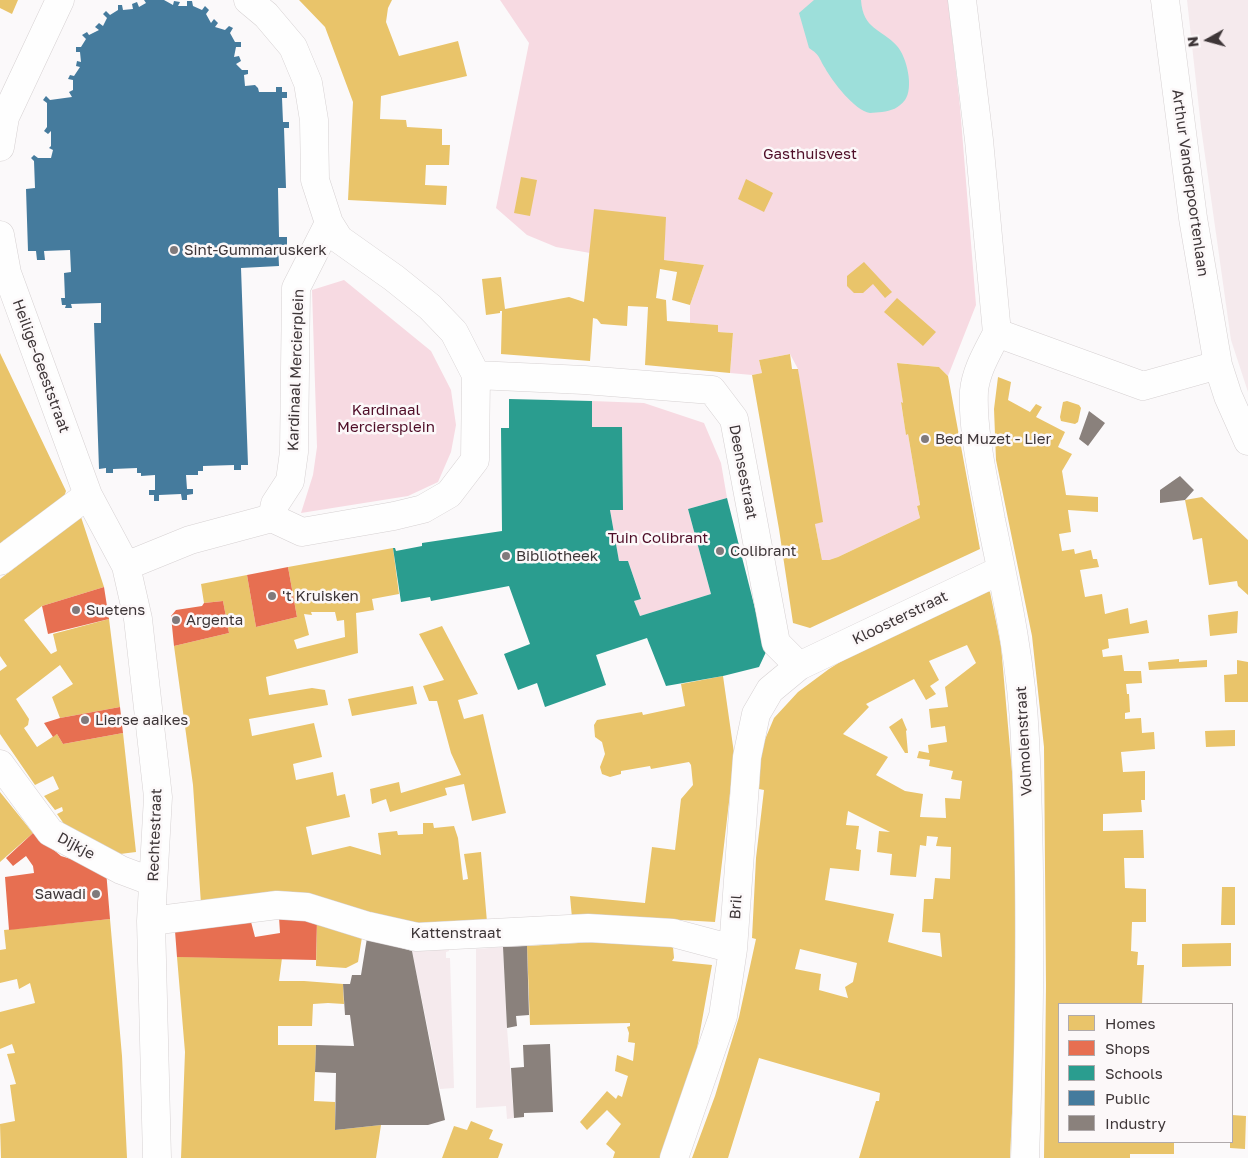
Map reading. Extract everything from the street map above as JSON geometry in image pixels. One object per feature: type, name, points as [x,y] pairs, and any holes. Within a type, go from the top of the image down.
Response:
[{"type":"street","points":[[0,147],[3,116],[60,0]]},
{"type":"street","points":[[126,566],[190,540],[272,518],[302,532],[423,509],[449,494],[475,460],[476,376],[454,332],[430,308],[401,284],[339,239],[329,223],[315,180],[314,120],[308,83],[293,47],[266,16],[248,0]]},
{"type":"street","points":[[962,0],[980,150],[997,333],[1143,386],[1218,365]]},
{"type":"street","name":"Arthur Vanderpoortenlaan","points":[[1165,0],[1193,218],[1218,365],[1228,396],[1248,441]]},
{"type":"street","name":"Kardinaal Mercierplein","points":[[272,518],[275,504],[290,481],[294,452],[296,288],[329,223]]},
{"type":"street","name":"Heilige-Geeststraat","points":[[0,235],[7,273],[88,494]]},
{"type":"street","name":"Volmolenstraat","points":[[997,333],[981,364],[974,390],[979,454],[1020,674],[1025,737],[1030,853],[1030,1001],[1025,1158]]},
{"type":"street","name":"Deensestraat","points":[[476,376],[584,380],[712,390],[734,419],[776,643],[799,666]]},
{"type":"street","points":[[0,561],[88,494]]},
{"type":"street","name":"Rechtestraat","points":[[88,494],[126,566],[138,619],[158,797],[151,921],[157,1158]]},
{"type":"street","name":"Kloosterstraat","points":[[799,666],[1001,570]]},
{"type":"street","name":"Bril","points":[[674,1158],[723,1016],[733,949],[747,758],[756,714],[770,690],[799,666]]},
{"type":"street","name":"Dijkje","points":[[0,764],[50,832],[121,870],[153,882]]},
{"type":"street","name":"Kattenstraat","points":[[151,921],[277,905],[306,907],[368,926],[417,937],[588,928],[673,933],[733,949]]},
{"type":"shaded area","points":[[1187,0],[1248,0],[1248,392],[1231,340],[1201,127]]},
{"type":"shaded area","points":[[503,947],[514,1118],[507,1119],[506,1106],[476,1108],[476,949]]},
{"type":"shaded area","points":[[449,949],[446,952],[446,958],[450,958],[454,1088],[440,1089],[412,951]]},
{"type":"green space","name":"Gasthuisvest","points":[[500,0],[948,0],[960,107],[976,305],[948,376],[939,367],[898,363],[903,403],[901,403],[920,505],[917,506],[920,518],[838,557],[822,560],[815,524],[798,369],[790,354],[759,360],[762,373],[752,375],[730,373],[733,333],[718,332],[718,325],[690,323],[690,305],[704,265],[664,260],[665,217],[590,253],[556,247],[527,235],[496,208],[529,43]]},
{"type":"green space","name":"Kardinaal Merciersplein","points":[[344,280],[431,351],[451,390],[456,425],[451,452],[438,482],[408,496],[301,513],[313,475],[317,447],[312,290]]},
{"type":"green space","name":"Tuin Colibrant","points":[[592,401],[644,403],[704,423],[721,463],[727,498],[688,509],[711,594],[640,616],[634,601],[641,598],[628,561],[619,561],[610,510],[623,509],[622,427],[592,427]]},
{"type":"water","points":[[814,0],[861,0],[862,10],[869,23],[891,40],[901,51],[908,73],[909,88],[905,100],[895,109],[870,113],[864,111],[851,101],[828,74],[817,55],[809,48],[799,13]]},
{"type":"building: Homes","points":[[0,0],[18,0],[12,14],[0,8]]},
{"type":"building: Homes","points":[[299,0],[392,0],[388,8],[386,22],[399,56],[458,41],[467,76],[381,96],[380,119],[406,120],[407,127],[442,129],[442,145],[450,145],[449,165],[426,165],[425,185],[447,186],[446,205],[348,200],[353,102],[325,27]]},
{"type":"building: Homes","points":[[521,177],[537,180],[530,216],[514,213]]},
{"type":"building: Homes","points":[[746,179],[773,193],[764,212],[738,199]]},
{"type":"building: Homes","points":[[594,209],[666,217],[664,260],[704,265],[690,305],[672,300],[677,272],[660,269],[656,298],[666,300],[667,321],[718,325],[718,332],[733,333],[730,373],[645,365],[648,307],[628,306],[627,326],[601,324],[597,319],[593,318],[590,361],[501,354],[502,311],[486,315],[482,279],[501,277],[505,309],[569,297],[584,302]]},
{"type":"building: Homes","points":[[864,262],[892,292],[885,298],[873,284],[863,293],[854,293],[847,286],[847,276]]},
{"type":"building: Homes","points":[[897,298],[936,332],[923,346],[884,312]]},
{"type":"building: Homes","points":[[0,353],[66,491],[64,497],[3,541],[4,543],[0,546]]},
{"type":"building: Homes","points":[[790,354],[792,369],[798,369],[823,522],[815,524],[822,560],[838,557],[920,518],[917,506],[920,505],[908,434],[906,435],[897,363],[939,367],[948,376],[980,549],[810,628],[793,623],[779,529],[752,375],[762,373],[759,360]]},
{"type":"building: Homes","points":[[998,377],[1011,382],[1008,400],[1030,412],[1036,404],[1042,407],[1036,417],[1065,432],[1058,447],[1072,454],[1062,471],[1066,495],[1098,497],[1098,512],[1068,510],[1071,532],[1059,534],[1062,551],[1074,549],[1075,554],[1091,550],[1093,559],[1097,559],[1099,567],[1080,570],[1085,597],[1102,594],[1105,614],[1128,608],[1130,624],[1147,620],[1149,633],[1108,639],[1109,648],[1102,650],[1103,657],[1122,655],[1124,671],[1141,671],[1142,683],[1126,684],[1127,694],[1129,694],[1130,712],[1125,713],[1125,719],[1141,718],[1142,733],[1154,732],[1155,749],[1121,752],[1123,772],[1145,771],[1145,800],[1141,800],[1142,812],[1103,814],[1103,831],[1143,830],[1144,858],[1124,858],[1125,888],[1146,889],[1146,922],[1132,922],[1131,951],[1138,952],[1137,965],[1144,965],[1142,1003],[1058,1003],[1058,1143],[1174,1143],[1174,1154],[1130,1154],[1130,1158],[1044,1158],[1046,986],[1044,747],[1032,636],[996,460],[994,409]]},
{"type":"building: Homes","points":[[1067,401],[1079,405],[1081,408],[1078,422],[1075,424],[1061,421],[1063,402]]},
{"type":"building: Homes","points":[[1202,497],[1248,540],[1248,595],[1238,586],[1237,581],[1209,585],[1202,538],[1193,540],[1185,500]]},
{"type":"building: Homes","points":[[81,517],[104,587],[42,606],[24,620],[51,654],[57,651],[53,634],[109,619],[120,707],[60,718],[52,697],[73,684],[60,665],[16,699],[29,719],[28,725],[24,728],[37,747],[57,734],[63,744],[123,733],[136,852],[112,855],[69,831],[57,814],[63,811],[62,807],[55,810],[44,796],[59,789],[53,776],[35,785],[0,734],[0,671],[7,666],[0,656],[0,579]]},
{"type":"building: Homes","points":[[393,548],[399,594],[372,599],[374,610],[356,613],[358,653],[266,677],[269,695],[312,688],[325,690],[328,705],[249,719],[252,736],[314,723],[322,757],[293,764],[296,780],[333,772],[337,796],[345,794],[350,817],[306,827],[312,855],[350,846],[381,855],[378,833],[397,831],[398,835],[423,834],[423,823],[433,823],[434,828],[454,826],[458,838],[463,880],[468,879],[464,854],[481,852],[487,922],[441,926],[201,904],[193,785],[174,646],[229,633],[223,601],[204,603],[201,584],[247,575],[256,627],[297,617],[288,567]],"holes":[[[311,612],[335,612],[337,621],[344,620],[345,637],[297,649],[294,640],[309,635],[304,614],[312,615]]]},
{"type":"building: Homes","points":[[982,588],[990,592],[1001,646],[1015,806],[1017,1002],[1010,1158],[859,1158],[876,1101],[879,1101],[880,1093],[759,1058],[728,1158],[692,1158],[715,1096],[739,1017],[756,939],[752,938],[756,858],[764,790],[759,789],[761,749],[774,718],[798,692],[856,652]],"holes":[[[967,645],[976,663],[945,687],[948,707],[929,709],[931,728],[945,726],[947,742],[928,745],[929,753],[919,751],[917,758],[930,760],[929,766],[953,771],[951,779],[962,781],[960,799],[945,798],[946,818],[920,817],[923,794],[905,791],[876,775],[888,757],[843,734],[869,707],[866,704],[914,679],[926,700],[936,694],[930,686],[939,680],[929,661]],[[848,811],[890,832],[879,831],[877,852],[892,854],[890,875],[916,877],[920,845],[926,846],[927,836],[938,837],[936,846],[951,847],[950,879],[935,878],[933,899],[924,899],[922,932],[940,933],[942,957],[888,942],[894,914],[825,900],[830,868],[859,871],[861,850],[856,849],[859,826],[846,825]],[[800,949],[857,963],[853,982],[845,987],[848,998],[819,990],[821,974],[795,969]]]},
{"type":"building: Homes","points":[[1238,611],[1237,633],[1210,636],[1208,615]]},
{"type":"building: Homes","points":[[442,626],[478,694],[458,700],[464,719],[483,714],[506,813],[472,821],[464,784],[445,788],[447,795],[390,812],[386,799],[372,804],[370,789],[399,782],[401,793],[461,775],[451,753],[437,701],[429,701],[423,686],[444,680],[419,634]]},
{"type":"building: Homes","points":[[1179,659],[1179,662],[1207,660],[1207,667],[1149,670],[1148,662]]},
{"type":"building: Homes","points":[[1237,660],[1248,662],[1248,702],[1225,702],[1224,675],[1237,674]]},
{"type":"building: Homes","points":[[723,676],[735,760],[715,922],[613,916],[572,918],[570,896],[645,903],[652,847],[675,850],[681,799],[693,785],[689,762],[651,769],[650,766],[621,771],[621,774],[610,777],[602,774],[600,767],[605,754],[602,742],[595,737],[594,725],[597,720],[642,712],[643,715],[685,706],[681,684]]},
{"type":"building: Homes","points":[[413,686],[417,704],[352,716],[348,699]]},
{"type":"building: Homes","points":[[902,718],[907,730],[908,753],[905,753],[889,727]]},
{"type":"building: Homes","points":[[1235,730],[1235,746],[1206,747],[1205,731]]},
{"type":"building: Homes","points":[[0,792],[33,833],[0,862]]},
{"type":"building: Homes","points":[[1222,887],[1235,887],[1235,925],[1221,925]]},
{"type":"building: Homes","points":[[110,919],[122,1056],[127,1158],[1,1158],[0,1124],[15,1121],[10,1085],[16,1084],[7,1054],[15,1053],[12,1044],[0,1049],[0,1012],[35,1003],[30,983],[19,989],[17,979],[0,983],[0,950],[6,949],[4,930]]},
{"type":"building: Homes","points":[[317,921],[362,937],[358,962],[346,968],[316,966]]},
{"type":"building: Homes","points":[[595,942],[673,947],[674,958],[672,961],[712,965],[696,1054],[660,1158],[613,1158],[615,1152],[606,1144],[621,1124],[607,1110],[587,1130],[580,1122],[607,1091],[616,1099],[618,1095],[622,1097],[628,1076],[615,1071],[617,1055],[633,1061],[635,1043],[628,1042],[629,1033],[627,1027],[630,1026],[630,1023],[530,1025],[527,946]]},
{"type":"building: Homes","points":[[1231,943],[1231,966],[1182,967],[1182,944]]},
{"type":"building: Homes","points":[[177,957],[282,958],[279,981],[343,984],[344,1004],[313,1004],[312,1026],[278,1026],[278,1045],[316,1045],[314,1101],[335,1102],[335,1130],[381,1125],[376,1158],[181,1158],[185,1052]]},
{"type":"building: Homes","points":[[1233,1115],[1246,1116],[1245,1149],[1230,1148],[1230,1143],[1233,1143]]},
{"type":"building: Homes","points":[[471,1121],[493,1130],[489,1139],[503,1144],[498,1158],[442,1158],[454,1126],[467,1130]]},
{"type":"building: Shops","name":"'t Kruisken","points":[[288,567],[297,617],[256,627],[247,575]]},
{"type":"building: Shops","points":[[104,587],[109,619],[48,634],[42,606]]},
{"type":"building: Shops","points":[[223,601],[229,633],[174,646],[171,616],[176,610],[202,606],[204,603]]},
{"type":"building: Shops","points":[[120,707],[123,733],[63,744],[57,734],[53,737],[44,723],[60,718]]},
{"type":"building: Shops","points":[[33,833],[61,856],[106,870],[110,919],[9,930],[5,877],[34,873],[33,866],[26,856],[13,866],[6,858]]},
{"type":"building: Shops","points":[[279,917],[317,921],[316,960],[177,957],[175,931],[250,918],[255,937],[280,933]]},
{"type":"building: Schools","name":"Bibliotheek","points":[[509,399],[592,401],[592,427],[622,427],[623,510],[610,510],[619,561],[628,561],[641,599],[634,601],[640,616],[711,594],[688,509],[727,498],[766,652],[759,667],[723,676],[666,686],[647,638],[596,655],[606,685],[545,707],[537,683],[518,690],[504,654],[530,644],[509,586],[431,601],[430,597],[401,602],[393,548],[396,551],[422,546],[422,543],[502,531],[501,428],[509,428]]},
{"type":"building: Public","name":"Sint-Gummaruskerk","points":[[144,0],[164,0],[173,5],[174,1],[180,2],[178,6],[187,6],[187,1],[192,1],[193,6],[202,10],[205,6],[209,10],[206,14],[211,23],[214,19],[218,23],[215,27],[225,30],[229,26],[233,28],[230,33],[235,42],[241,42],[241,47],[236,47],[234,57],[239,56],[241,61],[236,64],[242,70],[248,70],[248,74],[244,75],[245,86],[255,85],[259,92],[276,92],[276,87],[282,87],[282,92],[287,92],[287,98],[282,98],[283,122],[289,122],[289,128],[284,128],[286,188],[278,188],[279,237],[287,237],[287,245],[278,245],[279,266],[241,268],[248,465],[241,465],[241,470],[234,470],[234,465],[203,466],[203,471],[198,471],[198,475],[186,475],[187,489],[193,489],[193,494],[187,495],[187,500],[182,500],[181,494],[159,495],[159,501],[154,501],[154,495],[149,495],[149,490],[155,490],[155,475],[141,476],[141,473],[137,473],[137,468],[113,469],[113,473],[106,473],[106,468],[99,469],[94,323],[101,323],[101,303],[71,304],[72,308],[65,308],[66,305],[62,305],[61,298],[65,298],[64,273],[71,272],[70,250],[44,251],[45,260],[37,260],[36,251],[28,251],[26,189],[35,188],[34,161],[31,158],[34,155],[38,158],[51,158],[53,150],[49,148],[51,146],[51,131],[48,134],[44,131],[47,127],[47,103],[43,100],[46,96],[50,100],[72,97],[69,92],[73,90],[73,80],[68,79],[70,75],[74,76],[80,67],[76,66],[77,61],[81,62],[80,52],[76,52],[76,47],[81,47],[86,39],[82,35],[87,32],[89,35],[99,30],[95,27],[99,23],[103,26],[107,18],[103,14],[106,11],[110,15],[118,10],[118,5],[122,5],[123,10],[133,9],[132,4],[137,2],[139,7],[146,3]]},
{"type":"building: Industry","points":[[1089,411],[1105,423],[1088,446],[1079,439]]},
{"type":"building: Industry","points":[[1180,476],[1194,490],[1185,500],[1160,503],[1160,490]]},
{"type":"building: Industry","points":[[367,938],[412,951],[445,1120],[428,1125],[381,1125],[335,1130],[336,1073],[315,1072],[316,1045],[354,1046],[350,1015],[345,1015],[343,984],[350,984],[352,975],[361,975]]},
{"type":"building: Industry","points":[[527,946],[529,1015],[516,1016],[517,1026],[507,1028],[503,947]]},
{"type":"building: Industry","points":[[550,1044],[553,1112],[524,1113],[524,1117],[514,1118],[511,1068],[524,1067],[523,1045]]},
{"type":"place","name":"Sint-Gummaruskerk","points":[[174,250]]},
{"type":"place","name":"Bed Muzet - Lier","points":[[925,439]]},
{"type":"place","name":"Colibrant","points":[[720,551]]},
{"type":"place","name":"Bibliotheek","points":[[506,556]]},
{"type":"place","name":"'t Kruisken","points":[[272,596]]},
{"type":"place","name":"Suetens","points":[[76,610]]},
{"type":"place","name":"Argenta","points":[[176,620]]},
{"type":"place","name":"Lierse aaikes","points":[[85,720]]},
{"type":"place","name":"Sawadi","points":[[96,894]]}]
